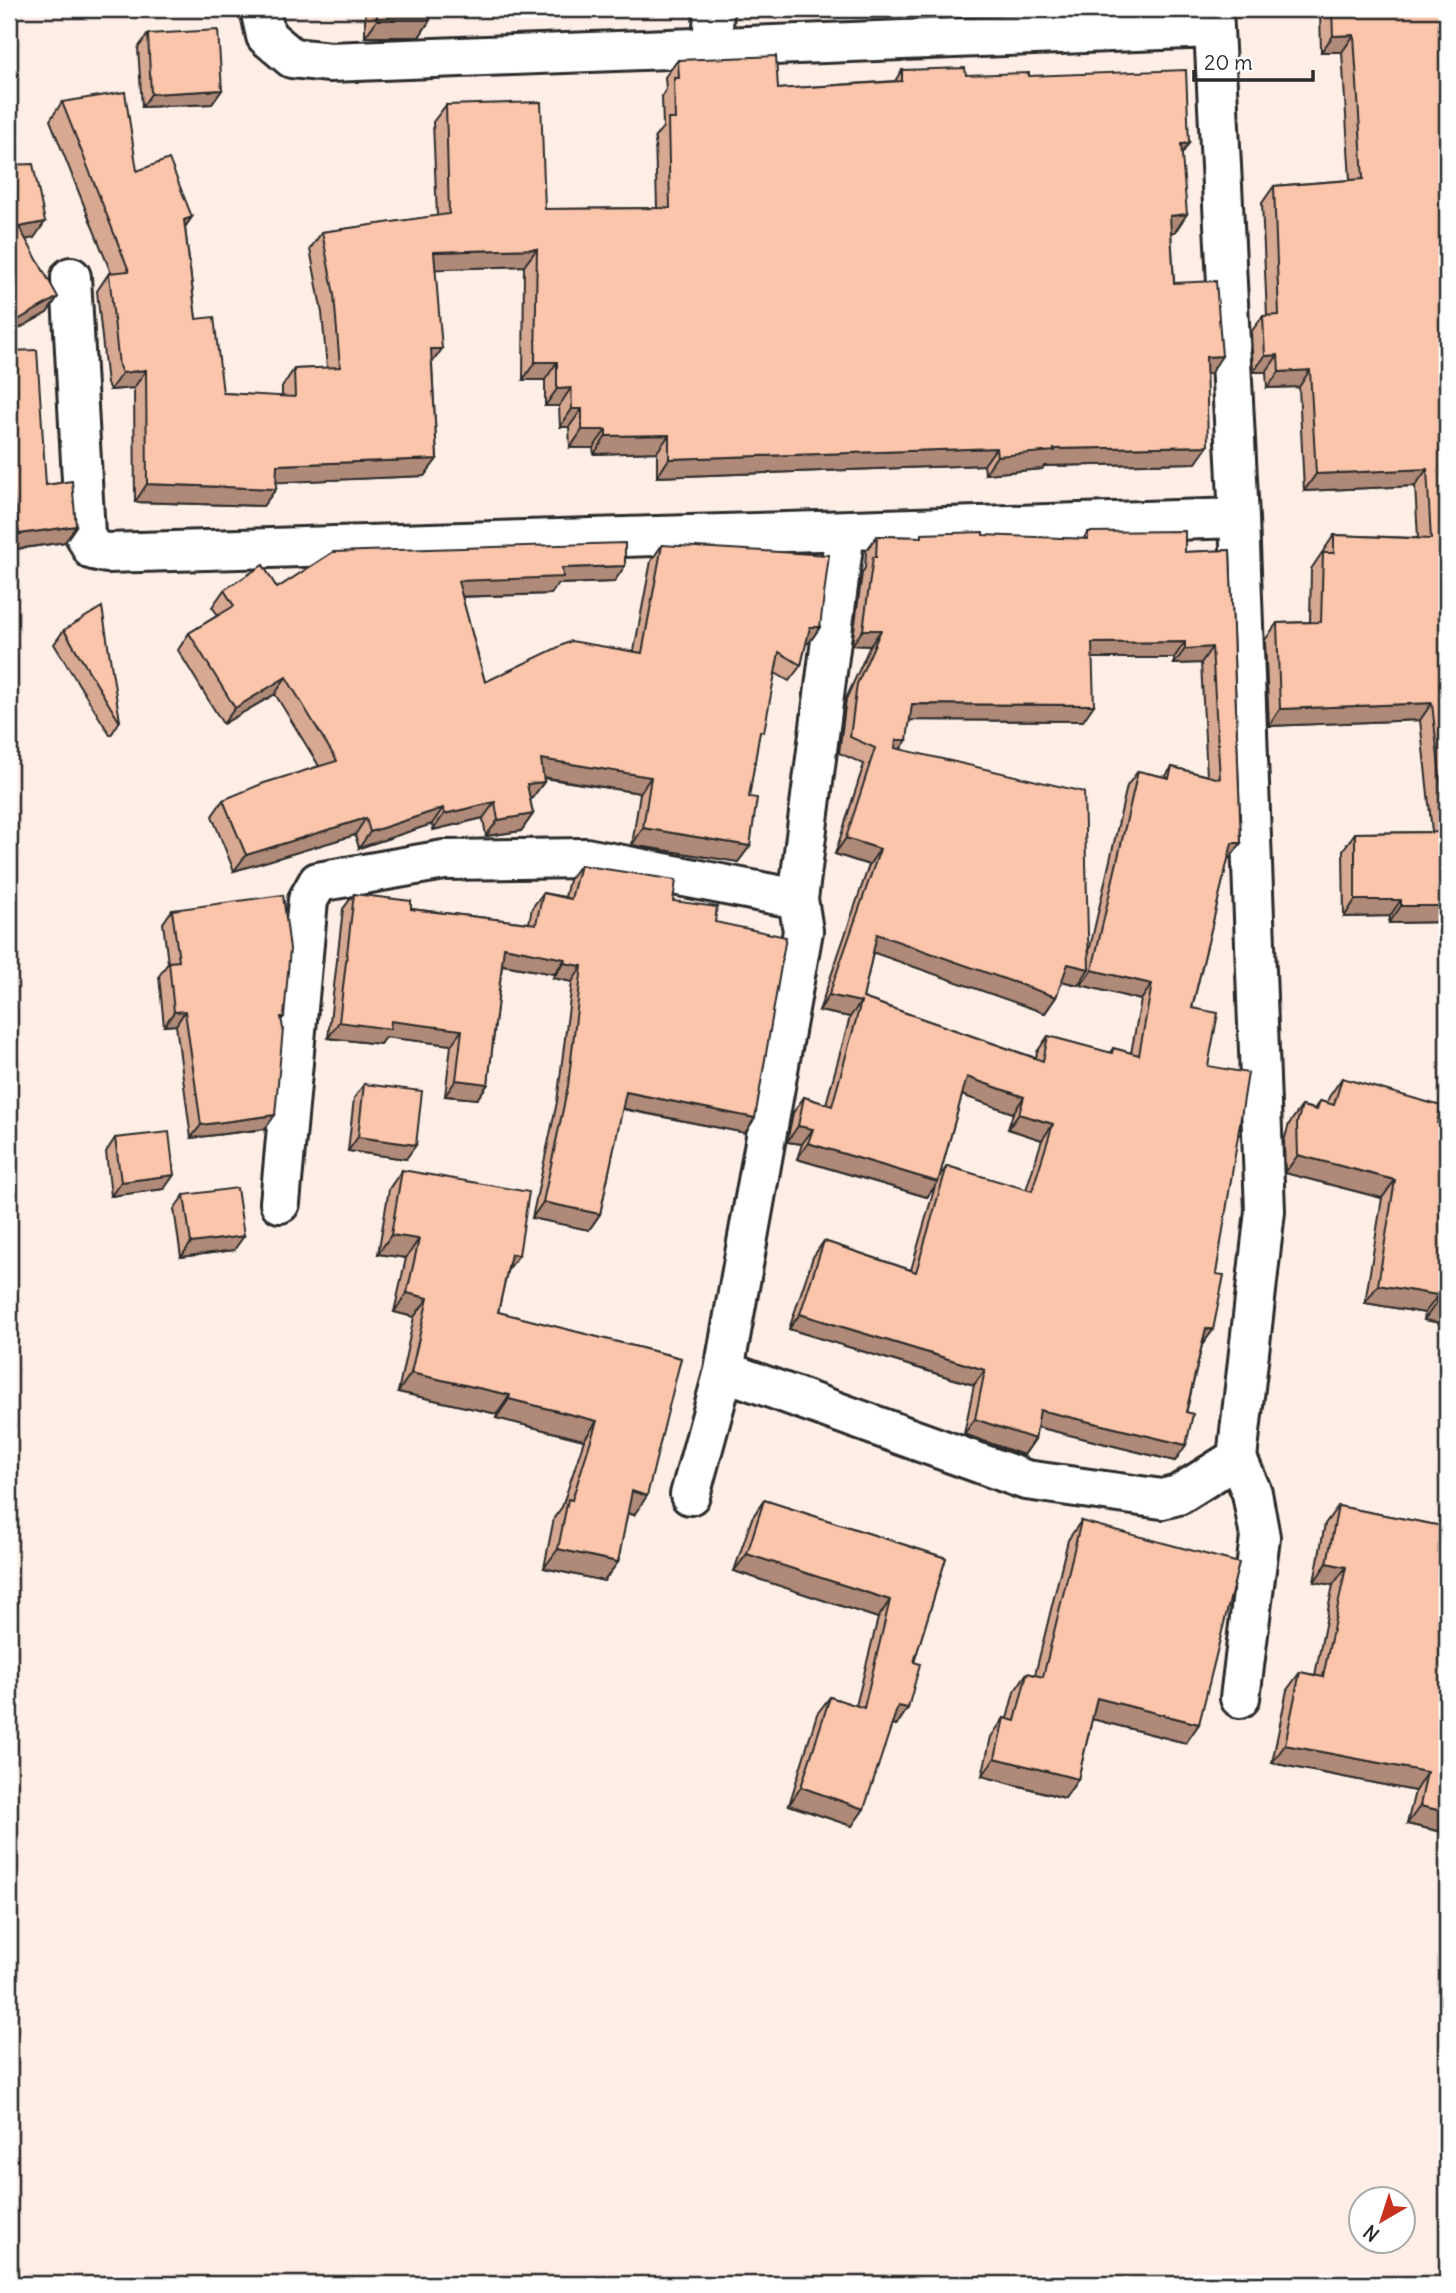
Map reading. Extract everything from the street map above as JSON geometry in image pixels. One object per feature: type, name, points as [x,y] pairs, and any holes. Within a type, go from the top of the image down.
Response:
[{"type":"street","points":[[260,9],[266,36],[292,58],[330,62],[712,50],[1214,18],[1239,517],[1265,1211],[1237,1458],[1252,1493],[1261,1537],[1240,1698]]},
{"type":"street","points":[[712,50],[714,9]]},
{"type":"street","points":[[71,277],[85,535],[93,550],[107,553],[1239,517]]},
{"type":"street","points":[[690,1495],[724,1371],[803,931],[798,899],[845,531]]},
{"type":"street","points":[[280,1203],[307,900],[318,882],[444,860],[586,858],[798,899]]},
{"type":"street","points":[[724,1371],[1026,1480],[1162,1499],[1178,1495],[1237,1458]]},
{"type":"building","points":[[377,9],[430,9],[430,20],[377,20]]},
{"type":"building","points":[[1332,9],[1447,9],[1447,906],[1401,906],[1401,900],[1355,900],[1355,833],[1446,832],[1432,703],[1280,709],[1277,623],[1321,622],[1323,553],[1334,553],[1334,535],[1431,539],[1427,469],[1316,474],[1310,370],[1279,372],[1278,355],[1265,356],[1263,316],[1279,315],[1274,186],[1363,179],[1354,35],[1333,36]]},
{"type":"building","points":[[218,30],[222,90],[151,94],[148,34]]},
{"type":"building","points":[[776,56],[778,89],[902,81],[902,70],[965,68],[966,75],[1029,73],[1029,76],[1186,70],[1189,143],[1181,144],[1187,214],[1170,216],[1174,283],[1216,281],[1222,356],[1206,357],[1208,446],[1054,449],[1055,451],[997,456],[996,448],[669,459],[669,435],[606,436],[606,430],[582,430],[582,409],[572,409],[571,388],[557,389],[557,362],[535,362],[537,249],[434,252],[442,349],[431,349],[437,459],[277,465],[276,489],[147,484],[146,370],[122,373],[119,366],[109,273],[129,271],[62,102],[125,92],[137,171],[169,159],[192,217],[184,220],[196,319],[214,317],[223,393],[295,397],[294,369],[340,367],[334,295],[322,232],[449,214],[446,105],[541,102],[545,209],[670,208],[668,119],[675,119],[674,78],[679,78],[678,60]]},
{"type":"building","points":[[33,164],[45,222],[19,227],[58,297],[9,325],[9,165]]},
{"type":"building","points":[[37,350],[46,485],[72,481],[76,526],[19,534],[12,482],[9,482],[9,351]]},
{"type":"building","points":[[1185,531],[1185,552],[1230,550],[1241,843],[1232,843],[1192,1008],[1218,1013],[1208,1066],[1248,1073],[1216,1274],[1224,1275],[1213,1330],[1206,1328],[1186,1412],[1193,1414],[1186,1445],[1040,1410],[1035,1439],[975,1419],[985,1370],[800,1314],[824,1241],[916,1272],[947,1166],[1032,1191],[1053,1124],[1019,1114],[1024,1097],[967,1077],[938,1182],[808,1143],[813,1129],[798,1126],[804,1097],[832,1106],[861,1002],[829,995],[880,849],[846,838],[875,748],[850,737],[857,684],[881,630],[863,630],[873,557],[876,557],[877,536],[922,537],[922,534],[983,532],[983,535],[1088,539],[1088,532]],"holes":[[[1185,642],[1185,649],[1212,647],[1220,779],[1172,767],[1169,778],[1138,771],[1092,970],[1152,984],[1139,1055],[1113,1048],[1112,1053],[1048,1036],[1043,1061],[863,998],[877,934],[1056,997],[1068,964],[1089,969],[1084,792],[895,748],[896,740],[907,740],[912,704],[1094,705],[1092,643]]]},
{"type":"building","points":[[625,543],[625,566],[562,568],[563,577],[458,581],[485,682],[571,641],[642,653],[662,545],[829,555],[820,627],[810,627],[801,665],[779,652],[764,732],[760,731],[749,797],[757,798],[750,846],[643,828],[651,777],[541,759],[544,782],[527,784],[533,814],[498,820],[495,802],[444,814],[443,808],[370,832],[366,818],[246,855],[223,800],[264,783],[337,761],[286,677],[235,708],[189,633],[234,606],[224,590],[263,565],[277,588],[333,552]]},
{"type":"building","points":[[102,607],[120,721],[64,630]]},
{"type":"building","points":[[580,865],[676,880],[673,901],[717,907],[715,922],[786,937],[755,1118],[626,1092],[600,1214],[543,1202],[568,1086],[582,966],[564,963],[565,959],[504,947],[488,1084],[456,1080],[462,1030],[391,1021],[390,1029],[339,1022],[354,894],[411,901],[411,909],[536,924],[543,893],[571,899]]},
{"type":"building","points":[[283,895],[290,949],[284,1017],[281,1017],[283,1029],[275,1115],[201,1125],[185,1011],[174,1012],[169,962],[179,961],[172,910]]},
{"type":"building","points":[[1342,1078],[1441,1106],[1437,1123],[1447,1123],[1447,1303],[1437,1302],[1438,1295],[1378,1285],[1395,1180],[1298,1155],[1297,1123],[1302,1106],[1317,1110],[1320,1101],[1334,1105]]},
{"type":"building","points":[[364,1084],[422,1091],[416,1145],[358,1137]]},
{"type":"building","points":[[169,1132],[174,1175],[121,1182],[115,1138]]},
{"type":"building","points":[[402,1170],[529,1192],[519,1255],[511,1254],[498,1312],[681,1358],[647,1496],[632,1491],[618,1562],[558,1549],[568,1499],[572,1500],[597,1421],[509,1399],[510,1395],[411,1373],[428,1298],[407,1293],[419,1239],[391,1235]]},
{"type":"building","points":[[237,1188],[244,1236],[191,1243],[184,1195]]},
{"type":"building","points":[[764,1500],[946,1558],[914,1662],[920,1664],[908,1708],[898,1706],[864,1809],[801,1787],[830,1697],[864,1708],[890,1600],[747,1554]]},
{"type":"building","points":[[1338,1506],[1447,1527],[1447,1812],[1420,1806],[1427,1772],[1285,1745],[1300,1672],[1323,1677],[1346,1567],[1327,1563]]},
{"type":"building","points":[[1081,1521],[1239,1563],[1199,1724],[1097,1698],[1078,1779],[995,1758],[1004,1718],[1015,1721],[1027,1673],[1043,1677]]}]
